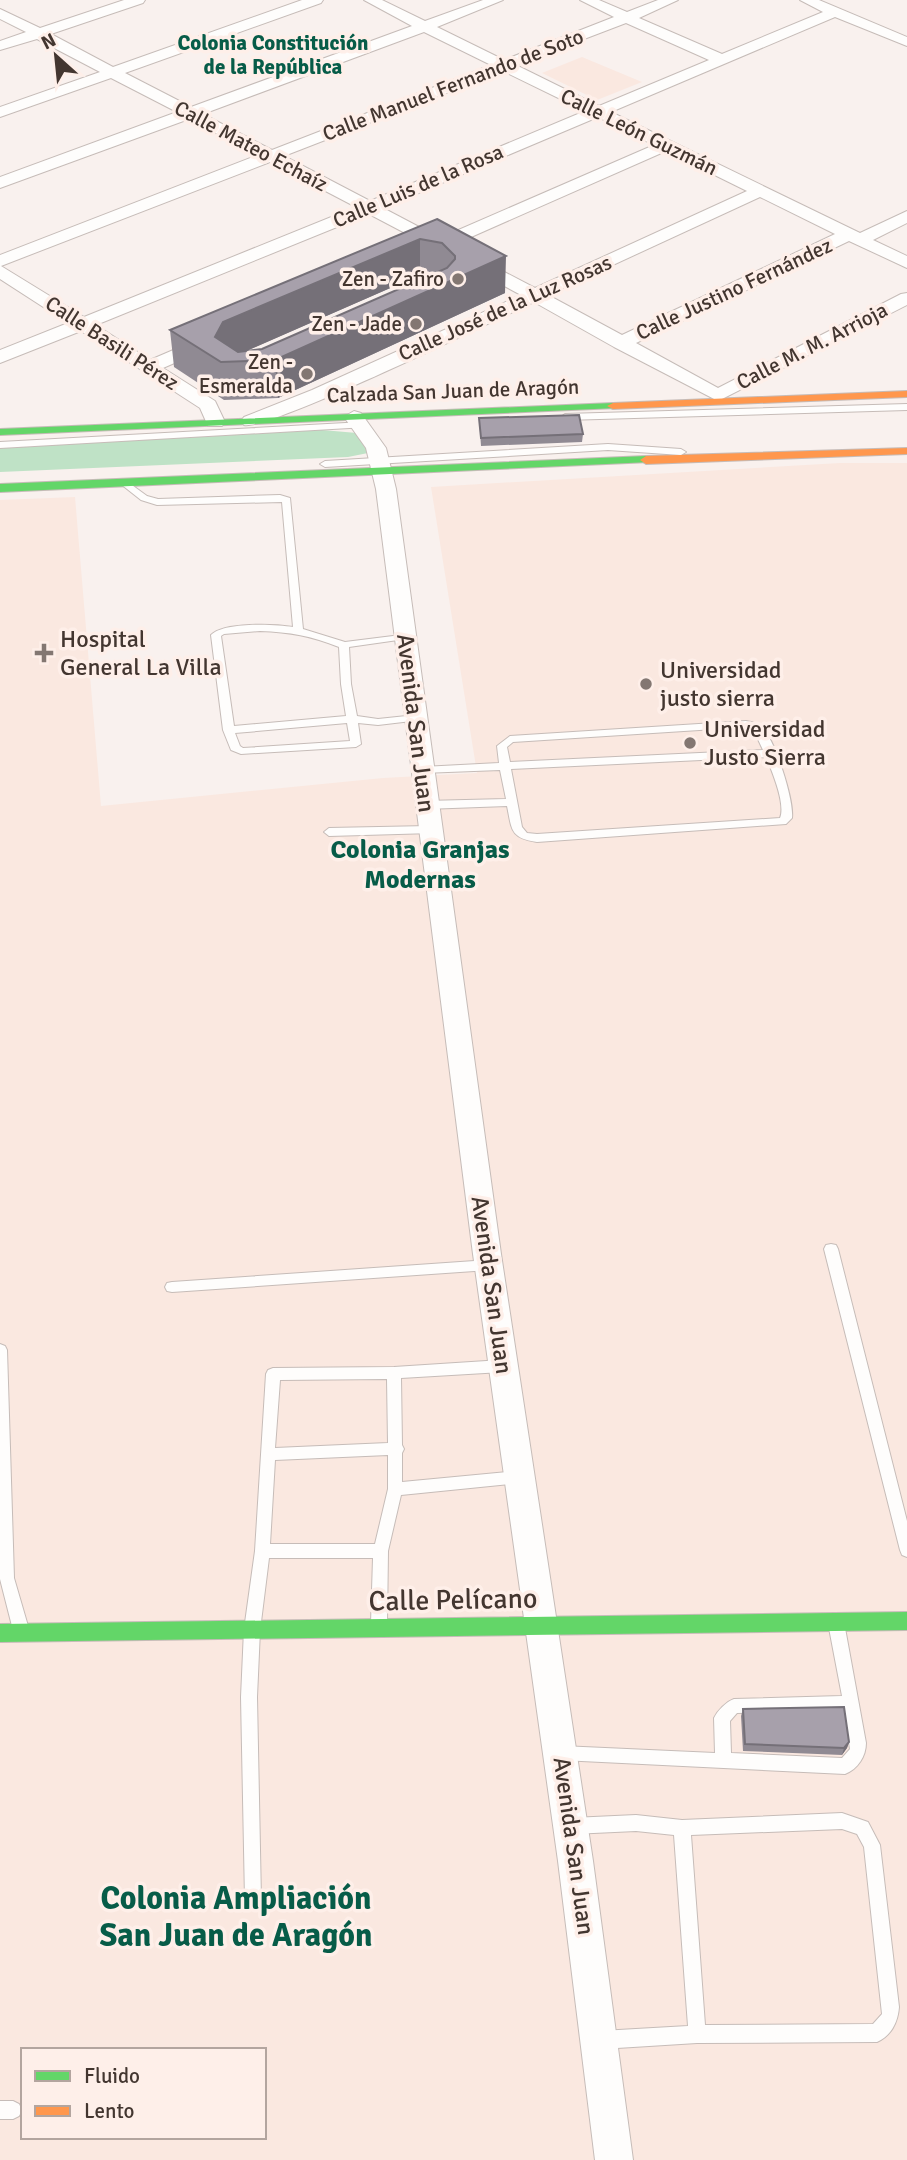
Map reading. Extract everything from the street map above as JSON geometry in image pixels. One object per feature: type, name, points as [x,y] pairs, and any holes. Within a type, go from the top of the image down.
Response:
[{"type":"main road","points":[[610,454],[604,411],[630,392],[694,390],[717,398],[907,394]]},
{"type":"main road","name":"Calzada San Juan de Aragón","points":[[0,432],[215,422],[358,421],[604,411]]},
{"type":"main road","points":[[0,488],[610,454],[907,452]]},
{"type":"main road","name":"Calle Pelícano","points":[[0,1633],[907,1621]]},
{"type":"street","points":[[0,46],[138,0]]},
{"type":"street","points":[[0,113],[316,0]]},
{"type":"street","name":"Calle León Guzmán","points":[[371,0],[907,263]]},
{"type":"street","points":[[0,183],[496,0]]},
{"type":"street","points":[[587,0],[720,59]]},
{"type":"street","name":"Calle Manuel Fernando de Soto","points":[[0,261],[671,0]]},
{"type":"street","points":[[807,0],[907,42]]},
{"type":"street","name":"Calle Luis de la Rosa","points":[[0,357],[369,208],[835,12]]},
{"type":"street","name":"Calle Mateo Echaíz","points":[[0,13],[535,295],[717,398]]},
{"type":"street","points":[[413,256],[667,145]]},
{"type":"street","name":"Calle José de la Luz Rosas","points":[[251,421],[319,394],[758,192]]},
{"type":"street","points":[[853,237],[907,216]]},
{"type":"street","name":"Calle Justino Fernández","points":[[620,343],[853,237]]},
{"type":"street","name":"Calle Basili Pérez","points":[[0,271],[208,405],[215,422]]},
{"type":"street","name":"Calle M. M. Arrioja","points":[[717,398],[907,298]]},
{"type":"street","points":[[149,367],[225,335]]},
{"type":"street","points":[[365,350],[386,362]]},
{"type":"street","name":"Avenida San Juan","points":[[358,421],[370,436],[381,465],[502,1366],[572,1826],[614,2160]]},
{"type":"lane","points":[[604,411],[907,407]]},
{"type":"lane","points":[[0,445],[358,421]]},
{"type":"lane","points":[[610,454],[907,444]]},
{"type":"lane","points":[[0,481],[381,465]]},
{"type":"lane","points":[[125,483],[144,498],[157,502],[280,498],[287,500],[298,631]]},
{"type":"lane","points":[[344,645],[346,684],[356,744],[241,751],[235,748],[228,730],[222,662],[216,635],[228,629],[260,628],[298,631],[344,645],[405,636]]},
{"type":"lane","points":[[228,730],[351,719],[378,722],[416,718]]},
{"type":"lane","points":[[739,724],[757,728],[768,753],[789,809],[787,818],[782,821],[530,838],[520,832],[502,746],[517,738],[739,724]]},
{"type":"lane","points":[[422,770],[768,753]]},
{"type":"lane","points":[[329,832],[512,802]]},
{"type":"lane","points":[[831,1249],[907,1550]]},
{"type":"lane","points":[[172,1287],[489,1265]]},
{"type":"lane","points":[[0,1350],[7,1578],[22,1633]]},
{"type":"lane","points":[[253,1900],[249,1697],[251,1630],[262,1551],[273,1374],[394,1373],[502,1366]]},
{"type":"lane","points":[[379,1628],[381,1551],[396,1489],[394,1373]]},
{"type":"lane","points":[[270,1454],[397,1449]]},
{"type":"lane","points":[[396,1489],[519,1477]]},
{"type":"lane","points":[[262,1551],[381,1551]]},
{"type":"lane","points":[[561,1753],[845,1766],[858,1752],[836,1623]]},
{"type":"lane","points":[[723,1759],[722,1718],[734,1706],[850,1703]]},
{"type":"lane","points":[[572,1826],[636,1823],[682,1828],[842,1821],[852,1822],[862,1828],[872,1845],[891,2007],[890,2018],[885,2027],[877,2033],[697,2034],[601,2040]]},
{"type":"lane","points":[[682,1828],[697,2034]]},
{"type":"path","points":[[250,354],[428,276],[439,282]]},
{"type":"shaded area","points":[[582,57],[642,82],[597,100],[542,73]]},
{"type":"shaded area","points":[[840,463],[907,463],[907,2160],[0,2160],[0,500],[75,497],[101,806],[383,778],[477,773],[431,487]]},
{"type":"green space","points":[[322,430],[357,433],[373,452],[348,457],[0,472],[0,448]]},
{"type":"building","points":[[437,219],[506,256],[275,360],[221,362],[170,330]],"holes":[[[420,239],[442,243],[455,256],[447,268],[262,349],[238,352],[215,337],[223,322]]]},
{"type":"building","points":[[579,415],[583,434],[481,438],[479,418]]},
{"type":"building","points":[[844,1707],[849,1742],[844,1748],[745,1744],[743,1709]]},
{"type":"traffic: fast","points":[[0,432],[613,406]]},
{"type":"traffic: fast","points":[[0,488],[646,460]]},
{"type":"traffic: fast","points":[[0,1633],[907,1621]]},
{"type":"traffic: slow","points":[[613,406],[907,394]]},
{"type":"traffic: slow","points":[[646,460],[907,451]]},
{"type":"place","name":"Zen - Zafiro","points":[[458,279]]},
{"type":"place","name":"Zen - Jade","points":[[416,324]]},
{"type":"place","name":"Zen - Esmeralda","points":[[307,374]]},
{"type":"place","name":"Hospital General La Villa","points":[[44,653]]},
{"type":"place","name":"Universidad justo sierra","points":[[646,684]]},
{"type":"place","name":"Universidad Justo Sierra","points":[[690,743]]},
{"type":"district","name":"Colonia Constitución de la República","points":[[273,55]]},
{"type":"district","name":"Colonia Granjas Modernas","points":[[420,865]]},
{"type":"district","name":"Colonia Ampliación San Juan de Aragón","points":[[236,1916]]}]
